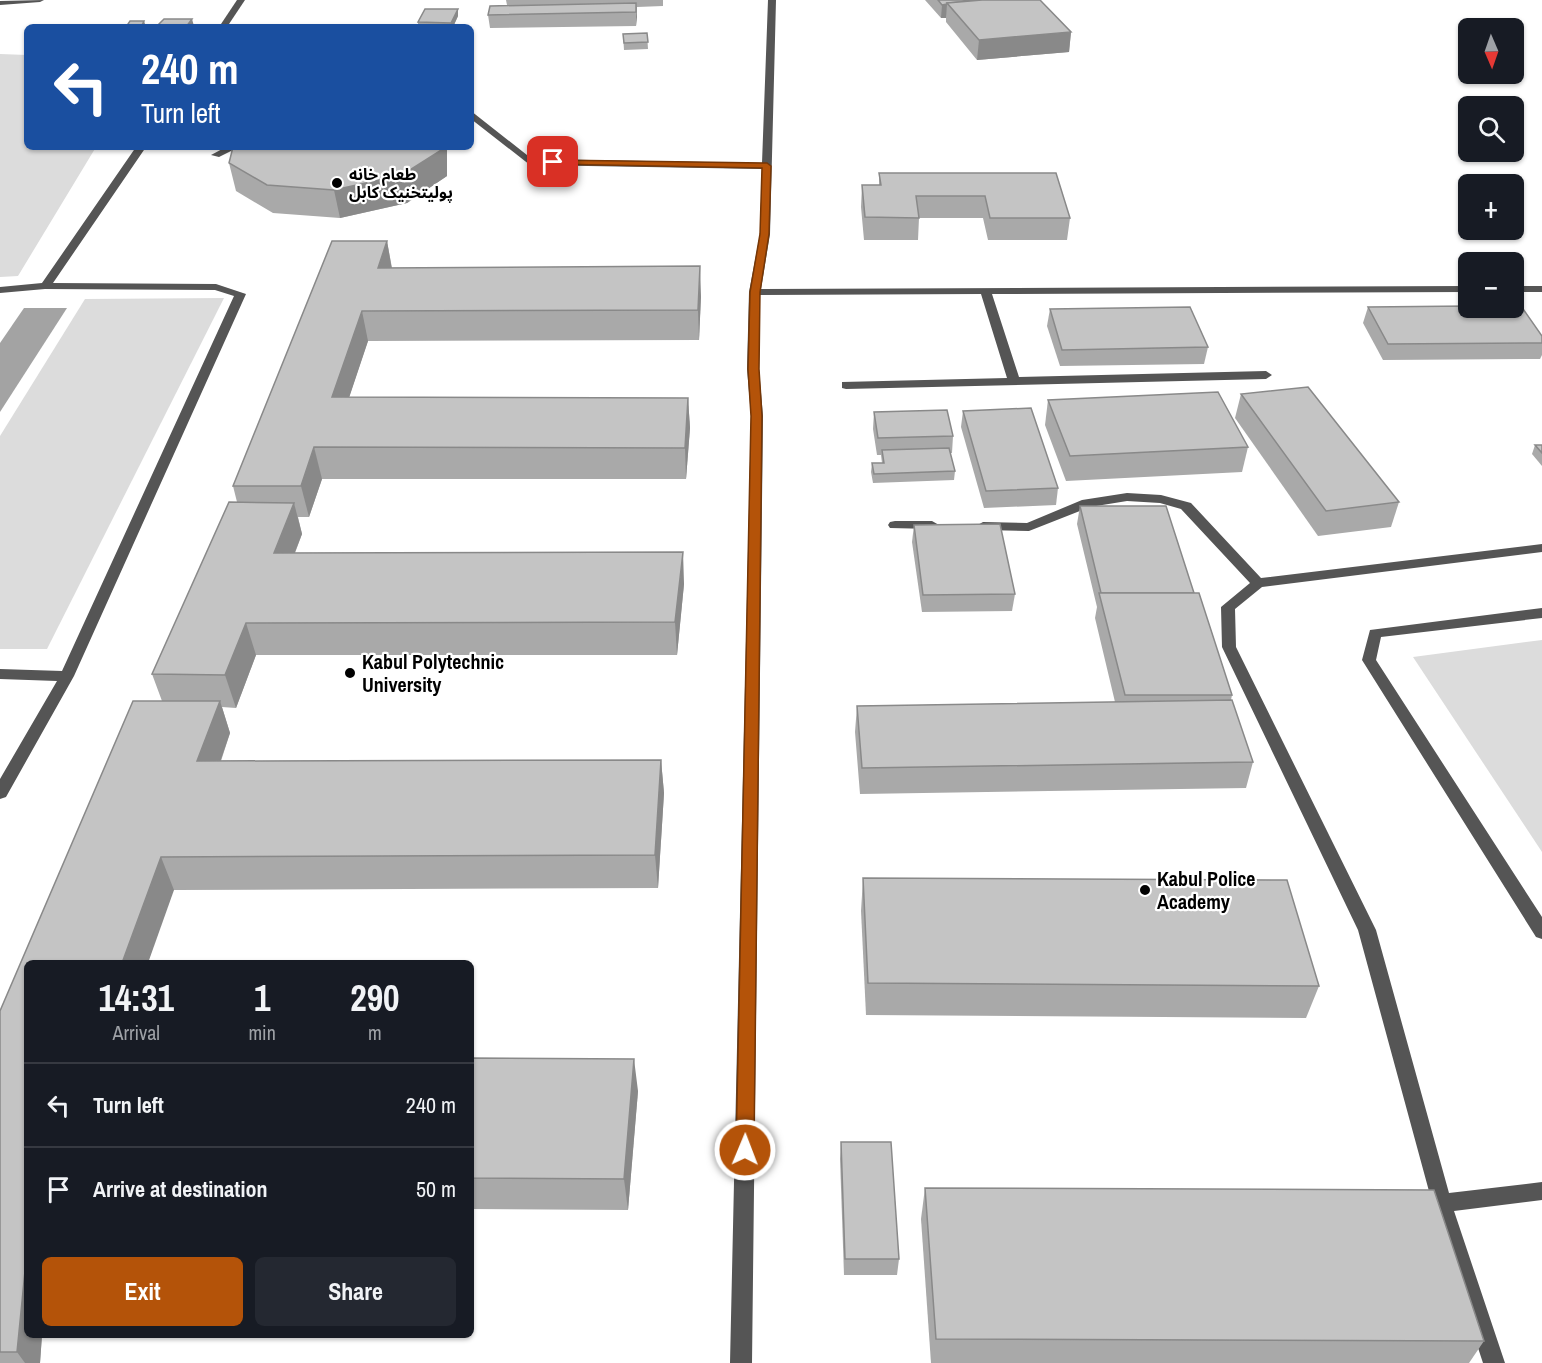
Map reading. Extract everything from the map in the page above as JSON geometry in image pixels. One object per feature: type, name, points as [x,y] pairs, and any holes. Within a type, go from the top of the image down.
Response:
[{"type":"street","points":[[0,3],[40,0]]},
{"type":"street","points":[[225,24],[241,0]]},
{"type":"street","points":[[741,1363],[757,428],[753,369],[755,292],[765,234],[772,0]]},
{"type":"street","points":[[474,116],[530,162],[767,166]]},
{"type":"street","points":[[45,286],[139,150]]},
{"type":"street","points":[[216,155],[227,150]]},
{"type":"street","points":[[0,290],[45,286],[216,287],[240,294],[67,676],[0,794]]},
{"type":"street","points":[[755,292],[1458,289]]},
{"type":"street","points":[[1524,289],[1542,289]]},
{"type":"street","points":[[985,291],[1014,380]]},
{"type":"street","points":[[846,385],[1266,375]]},
{"type":"street","points":[[974,526],[1029,527],[1087,503],[1126,497],[1161,499],[1186,506],[1258,583]]},
{"type":"street","points":[[896,525],[951,525]]},
{"type":"street","points":[[1494,1363],[1442,1203],[1367,930],[1229,647],[1228,607],[1258,583],[1542,548]]},
{"type":"street","points":[[1542,613],[1375,633],[1370,660],[1542,932]]},
{"type":"street","points":[[0,674],[67,676]]},
{"type":"street","points":[[1442,1203],[1542,1191]]},
{"type":"shaded area","points":[[0,54],[24,55],[24,150],[94,150],[18,276],[0,277]]},
{"type":"shaded area","points":[[224,298],[47,649],[0,649],[0,436],[85,299]]},
{"type":"shaded area","points":[[24,308],[67,308],[0,412],[0,343]]},
{"type":"shaded area","points":[[1542,640],[1542,852],[1413,657]]},
{"type":"building","points":[[938,0],[982,0],[942,5]]},
{"type":"building","points":[[982,0],[1040,0],[1071,32],[979,40],[947,3]]},
{"type":"building","points":[[636,3],[636,12],[488,15],[490,6]]},
{"type":"building","points":[[425,9],[458,9],[451,23],[418,22]]},
{"type":"building","points":[[164,19],[192,19],[188,24],[159,24]]},
{"type":"building","points":[[130,21],[144,21],[142,24],[128,24]]},
{"type":"building","points":[[647,33],[648,42],[624,43],[623,34]]},
{"type":"building","points":[[232,150],[441,150],[402,175],[334,190],[267,185],[229,163]]},
{"type":"building","points":[[879,173],[1056,173],[1070,218],[990,218],[985,196],[916,196],[919,218],[865,217],[862,185],[881,185]]},
{"type":"building","points":[[332,241],[387,241],[378,268],[700,266],[698,310],[362,311],[332,397],[688,398],[685,448],[314,447],[301,486],[233,486]]},
{"type":"building","points":[[1458,306],[1458,318],[1524,318],[1524,310],[1542,336],[1542,343],[1388,344],[1368,307]]},
{"type":"building","points":[[1190,307],[1208,347],[1062,350],[1050,309]]},
{"type":"building","points":[[1308,387],[1399,502],[1326,511],[1241,394]]},
{"type":"building","points":[[1218,392],[1248,447],[1070,456],[1048,400]]},
{"type":"building","points":[[1031,408],[1058,488],[986,491],[963,411]]},
{"type":"building","points":[[947,410],[953,436],[878,438],[874,412]]},
{"type":"building","points":[[1535,445],[1542,445],[1542,453]]},
{"type":"building","points":[[949,448],[955,471],[874,474],[872,463],[884,463],[882,450]]},
{"type":"building","points":[[229,502],[294,503],[274,553],[683,552],[675,622],[246,623],[225,675],[152,674]]},
{"type":"building","points":[[1080,506],[1166,506],[1194,593],[1101,593]]},
{"type":"building","points":[[1000,524],[1015,594],[923,595],[914,525]]},
{"type":"building","points":[[1099,593],[1199,593],[1232,695],[1125,695]]},
{"type":"building","points":[[1232,700],[1253,762],[862,768],[857,706]]},
{"type":"building","points":[[133,701],[220,701],[197,761],[661,760],[655,855],[161,857],[123,960],[24,960],[24,1281],[17,1352],[0,1352],[0,1011]]},
{"type":"building","points":[[863,878],[1287,880],[1319,986],[868,983]]},
{"type":"building","points":[[474,1058],[634,1059],[624,1179],[474,1178]]},
{"type":"building","points":[[841,1142],[891,1142],[899,1259],[845,1259]]},
{"type":"building","points":[[925,1188],[1434,1190],[1484,1341],[936,1339]]},
{"type":"place","name":"طعام خانه پولیتخنیک کابل","points":[[337,183]]},
{"type":"place","name":"Kabul Polytechnic University","points":[[350,673]]},
{"type":"place","name":"Kabul Police Academy","points":[[1145,890]]},
{"type":"route","points":[[553,162],[767,166],[765,234],[755,292],[753,369],[757,416],[745,1150]]}]
